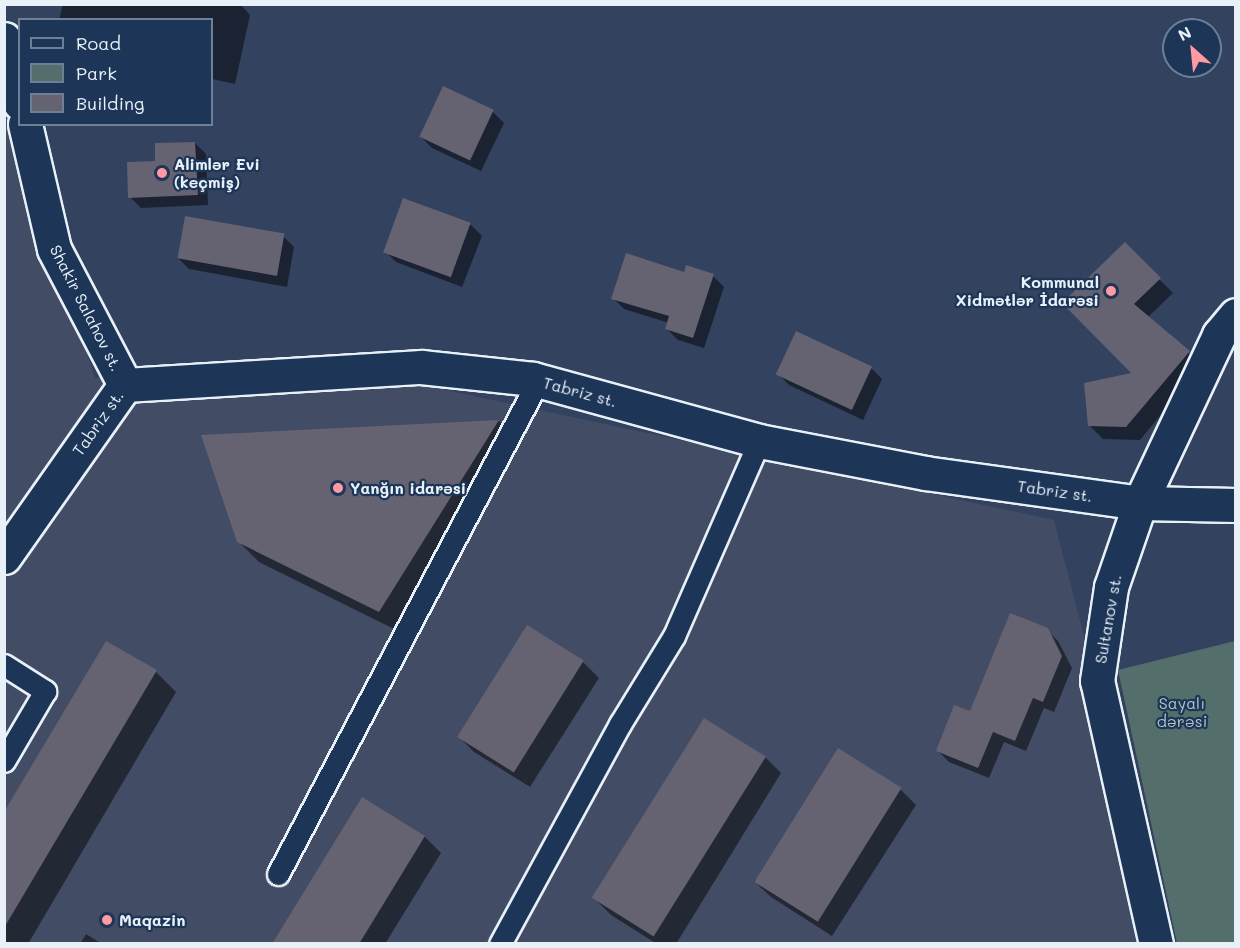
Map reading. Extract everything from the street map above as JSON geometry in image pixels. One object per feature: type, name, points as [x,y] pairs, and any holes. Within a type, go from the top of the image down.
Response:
[{"type":"main road","points":[[4,39],[18,95]]},
{"type":"main road","name":"Shakir Salahov st.","points":[[25,126],[54,249],[125,385]]},
{"type":"main road","name":"Sultanov st.","points":[[1156,944],[1097,681],[1111,587],[1140,504],[1219,335],[1236,315]]},
{"type":"main road","name":"Tabriz st.","points":[[4,557],[125,385],[421,367],[538,381],[759,441],[925,473],[1140,504],[1236,505]]},
{"type":"lane","points":[[278,874],[538,381]]},
{"type":"lane","points":[[500,944],[620,724],[674,636],[759,441]]},
{"type":"lane","points":[[4,665],[45,691],[4,761]]},
{"type":"shaded area","points":[[4,101],[95,378],[418,384],[1054,520],[1163,943],[5,943]]},
{"type":"green space","name":"Sayalı dərəsi","points":[[1235,641],[1235,943],[1177,943],[1118,670]]},
{"type":"building","points":[[443,86],[494,110],[470,160],[419,137]]},
{"type":"building","name":"Alimlər Evi (keçmiş)","points":[[195,142],[198,195],[128,198],[127,162],[155,161],[155,143]]},
{"type":"building","points":[[403,198],[471,223],[451,277],[383,253]]},
{"type":"building","points":[[185,216],[284,234],[277,276],[178,258]]},
{"type":"building","points":[[1125,242],[1161,278],[1134,304],[1190,351],[1126,427],[1088,426],[1084,383],[1131,373],[1062,303]]},
{"type":"building","points":[[626,253],[684,272],[686,265],[714,274],[693,338],[665,329],[669,316],[611,299]]},
{"type":"building","points":[[796,331],[872,366],[852,410],[776,375]]},
{"type":"building","name":"Yanğın idarəsi","points":[[499,420],[379,612],[237,542],[201,435]]},
{"type":"building","points":[[1010,613],[1048,628],[1062,656],[1043,702],[1033,698],[1015,741],[993,732],[978,768],[936,751],[954,705],[970,711]]},
{"type":"building","points":[[527,625],[584,661],[514,772],[457,737]]},
{"type":"building","points":[[106,641],[157,670],[4,928],[4,812]]},
{"type":"building","points":[[704,718],[766,757],[654,936],[592,898]]},
{"type":"building","points":[[838,748],[902,788],[818,922],[754,882]]},
{"type":"building","points":[[362,797],[425,836],[359,944],[272,944]]},
{"type":"place","name":"Alimlər Evi (keçmiş)","points":[[162,173]]},
{"type":"place","name":"Kommunal Xidmətlər İdarəsi","points":[[1111,291]]},
{"type":"place","name":"Yanğın idarəsi","points":[[338,488]]},
{"type":"place","name":"Maqazin","points":[[107,920]]}]
